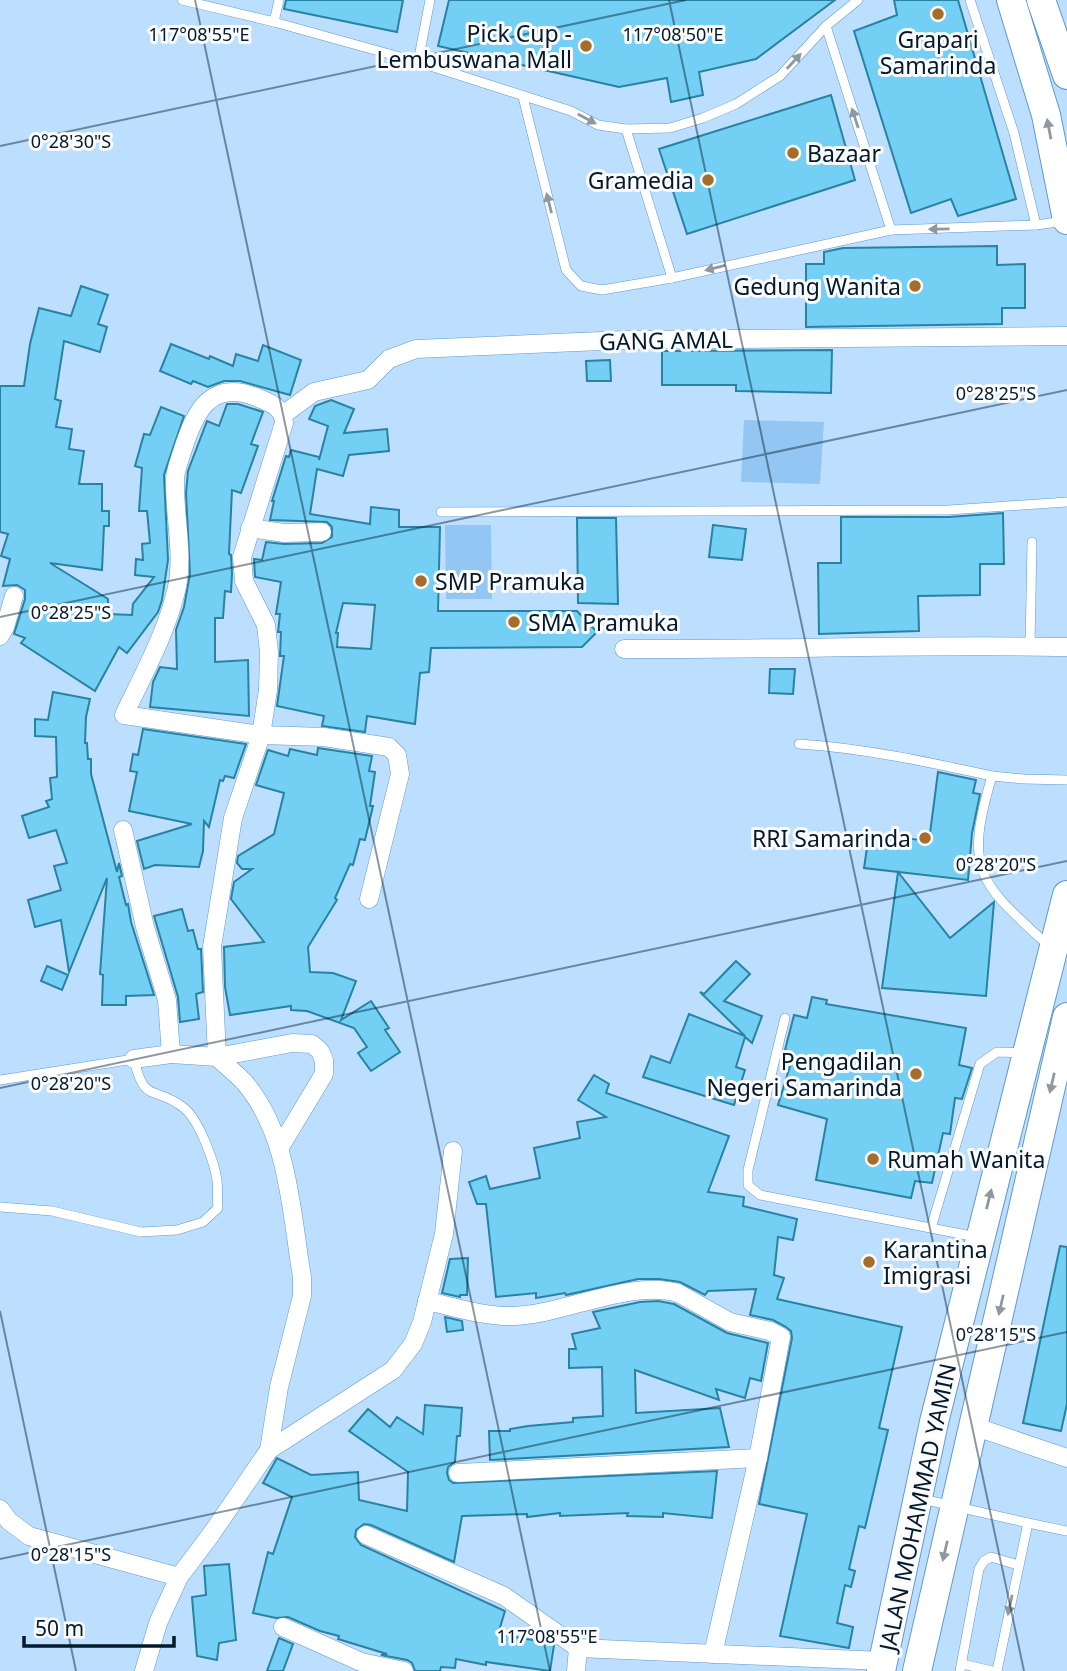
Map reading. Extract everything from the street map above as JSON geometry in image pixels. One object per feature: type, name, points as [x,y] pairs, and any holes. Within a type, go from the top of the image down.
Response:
[{"type":"main road","points":[[1011,0],[1046,115],[1067,220]]},
{"type":"main road","points":[[1041,0],[1067,75]]},
{"type":"main road","name":"JALAN MOHAMMAD YAMIN","points":[[882,1666],[979,1237],[1067,895]]},
{"type":"main road","name":"JALAN MOHAMMAD YAMIN","points":[[917,1671],[1067,1017]]},
{"type":"street","name":"GANG AMAL","points":[[284,414],[314,392],[368,380],[389,359],[416,349],[639,340],[1067,336]]},
{"type":"street","points":[[269,1450],[279,1387],[302,1296],[302,1277],[280,1147],[259,1104],[245,1083],[217,1058],[212,947],[233,818],[261,735],[268,690],[269,652],[266,625],[244,581],[242,557],[281,439],[284,414],[279,407],[242,392],[211,397],[197,411],[175,477],[180,575],[171,616],[124,715],[261,735],[324,737],[389,747],[397,755],[400,774],[369,899]]},
{"type":"street","points":[[250,528],[284,533],[323,532]]},
{"type":"street","points":[[0,636],[14,596]]},
{"type":"street","points":[[624,649],[1067,647]]},
{"type":"street","points":[[123,830],[152,953],[163,980],[170,1054]]},
{"type":"street","points":[[134,1059],[170,1054],[217,1058],[292,1042],[312,1044],[324,1059],[324,1074],[280,1147]]},
{"type":"street","points":[[144,1671],[158,1623],[179,1577],[269,1450],[393,1370],[414,1344],[444,1234],[453,1152]]},
{"type":"street","points":[[427,1301],[512,1316],[551,1311],[618,1295],[669,1290],[730,1322],[770,1331],[781,1337],[758,1458],[713,1654]]},
{"type":"street","points":[[973,1426],[1067,1458]]},
{"type":"street","points":[[457,1473],[758,1458]]},
{"type":"street","points":[[0,1509],[9,1521],[29,1535],[179,1577]]},
{"type":"street","points":[[366,1535],[504,1595],[578,1648],[882,1666]]},
{"type":"street","points":[[283,1627],[361,1662],[404,1671]]},
{"type":"street","points":[[576,1671],[578,1648]]},
{"type":"lane","points":[[182,0],[418,62],[571,111],[598,125],[625,129],[670,128],[736,104],[780,76],[826,26],[858,0]]},
{"type":"lane","points":[[274,22],[279,0]]},
{"type":"lane","points":[[418,62],[430,0]]},
{"type":"lane","points":[[970,0],[1014,133],[1036,225]]},
{"type":"lane","points":[[826,26],[891,230]]},
{"type":"lane","points":[[523,97],[566,270],[582,286],[602,290],[672,278],[891,230],[1036,225],[1067,220]]},
{"type":"lane","points":[[625,129],[672,278]]},
{"type":"lane","points":[[441,512],[909,510],[1067,502]]},
{"type":"lane","points":[[1030,646],[1032,542]]},
{"type":"lane","points":[[799,744],[927,762],[992,776],[1067,780]]},
{"type":"lane","points":[[992,776],[978,838],[978,861],[982,875],[998,898],[1053,949]]},
{"type":"lane","points":[[785,1018],[748,1170],[748,1185],[760,1195],[979,1237]]},
{"type":"lane","points":[[931,1228],[981,1064],[998,1052],[1026,1053]]},
{"type":"lane","points":[[0,1080],[134,1059],[138,1077],[147,1091],[184,1108],[196,1121],[217,1180],[218,1208],[203,1222],[177,1230],[141,1232],[52,1211],[0,1207]]},
{"type":"lane","points":[[918,1498],[1067,1531]]},
{"type":"lane","points":[[1018,1564],[991,1557],[984,1561],[979,1569],[961,1667],[995,1671],[1028,1523]]},
{"type":"shaded area","points":[[744,420],[824,422],[820,484],[741,482]]},
{"type":"shaded area","points":[[445,525],[491,525],[492,599],[446,599]]},
{"type":"building","points":[[286,0],[403,0],[397,32],[284,9]]},
{"type":"building","points":[[449,0],[835,0],[756,59],[699,72],[703,95],[671,102],[667,78],[619,87],[438,46]]},
{"type":"building","points":[[894,0],[958,0],[1016,199],[958,216],[951,199],[911,213],[854,31],[897,15]]},
{"type":"building","points":[[831,95],[855,180],[687,234],[659,149]]},
{"type":"building","name":"Gedung Wanita","points":[[997,246],[997,265],[1025,264],[1025,308],[1002,308],[1002,324],[806,327],[806,264],[824,264],[824,252],[843,248]]},
{"type":"building","points":[[81,286],[108,295],[98,324],[107,327],[100,352],[64,341],[55,399],[61,401],[56,427],[72,429],[69,449],[84,451],[79,484],[102,484],[102,511],[109,511],[109,526],[104,526],[102,570],[50,563],[108,599],[108,614],[132,615],[133,604],[154,577],[135,575],[136,559],[143,560],[142,544],[150,543],[147,511],[139,511],[142,468],[135,466],[144,434],[150,435],[161,407],[184,416],[164,475],[168,560],[162,600],[158,612],[127,653],[119,647],[95,691],[21,643],[25,638],[14,634],[25,599],[25,590],[17,585],[3,586],[10,559],[1,556],[8,534],[0,532],[0,386],[24,386],[39,308],[71,316]]},
{"type":"building","points":[[171,344],[233,366],[236,354],[258,361],[263,345],[301,360],[290,395],[240,381],[224,381],[208,387],[193,381],[191,384],[160,371]]},
{"type":"building","points":[[832,350],[831,393],[736,391],[736,385],[662,385],[662,351]]},
{"type":"building","points":[[610,360],[611,381],[587,381],[586,361]]},
{"type":"building","points":[[331,400],[354,409],[344,433],[387,429],[389,451],[349,455],[343,476],[317,469],[310,514],[370,524],[371,507],[399,510],[399,527],[440,527],[438,611],[577,611],[597,632],[582,647],[431,648],[429,672],[420,673],[415,724],[367,716],[365,732],[322,726],[324,716],[277,706],[284,656],[280,656],[280,614],[276,614],[281,582],[255,577],[254,559],[262,560],[266,542],[322,543],[332,537],[332,527],[327,522],[270,520],[272,501],[286,456],[289,457],[291,450],[319,457],[319,460],[328,426],[309,419],[315,406]],"holes":[[[343,603],[375,605],[371,649],[337,647],[336,633]]]},
{"type":"building","points":[[227,404],[238,404],[263,412],[251,444],[258,446],[241,493],[232,490],[229,554],[231,592],[225,591],[223,618],[215,618],[215,662],[248,660],[249,716],[150,707],[153,682],[160,667],[177,669],[176,630],[184,607],[190,574],[186,493],[188,471],[207,421],[219,426]]},
{"type":"building","points":[[1003,513],[1004,564],[980,564],[980,595],[918,596],[919,631],[819,634],[818,563],[841,563],[841,517],[949,517]]},
{"type":"building","name":"SMA Pramuka","points":[[577,518],[616,518],[618,604],[578,603]]},
{"type":"building","points":[[713,525],[746,529],[742,560],[709,557]]},
{"type":"building","points":[[770,669],[795,669],[793,694],[769,693]]},
{"type":"building","points":[[53,692],[90,699],[85,743],[88,759],[91,759],[91,774],[117,872],[119,863],[122,876],[119,877],[126,905],[128,904],[154,995],[126,996],[126,1005],[102,1005],[103,975],[100,974],[107,878],[69,972],[61,920],[35,927],[28,900],[61,890],[54,866],[67,863],[56,830],[29,838],[22,816],[49,807],[46,801],[52,799],[50,778],[57,777],[56,737],[35,736],[35,719],[48,720]]},
{"type":"building","points":[[143,729],[246,744],[234,778],[225,776],[223,781],[220,780],[209,827],[204,821],[203,851],[199,867],[155,865],[144,869],[137,841],[192,824],[129,811],[137,772],[130,771],[133,754],[138,755]]},
{"type":"building","points":[[318,748],[372,756],[369,771],[375,772],[370,806],[373,806],[365,840],[360,839],[353,865],[350,864],[335,898],[337,900],[308,947],[310,972],[333,973],[356,981],[341,1020],[371,1001],[389,1028],[385,1030],[400,1052],[371,1071],[358,1053],[367,1047],[354,1028],[307,1011],[291,1010],[291,1006],[230,1015],[225,987],[224,947],[264,942],[231,899],[234,882],[252,869],[242,869],[237,863],[238,856],[274,834],[284,793],[256,785],[268,750],[288,756],[290,749],[317,755]]},
{"type":"building","points":[[938,772],[976,780],[973,793],[980,794],[972,833],[968,880],[864,868],[869,834],[929,841]]},
{"type":"building","points":[[898,872],[950,938],[994,902],[986,996],[882,988]]},
{"type":"building","points":[[182,909],[188,931],[193,930],[198,949],[201,949],[203,992],[196,994],[199,1019],[180,1022],[178,997],[154,916]]},
{"type":"building","points":[[736,961],[750,974],[724,1001],[762,1016],[752,1043],[745,1037],[736,1067],[745,1070],[734,1105],[643,1077],[651,1056],[670,1063],[689,1014],[745,1036],[700,992],[704,994]]},
{"type":"building","points":[[47,966],[68,975],[62,990],[41,981]]},
{"type":"building","points":[[812,997],[827,1000],[826,1004],[966,1028],[959,1065],[972,1068],[962,1099],[955,1098],[950,1134],[943,1133],[932,1183],[915,1181],[911,1198],[816,1180],[827,1119],[778,1105],[794,1053],[785,1050],[794,1015],[807,1018]]},
{"type":"building","points":[[594,1075],[609,1084],[606,1093],[729,1136],[708,1192],[744,1197],[743,1206],[797,1219],[793,1240],[778,1237],[774,1275],[784,1278],[777,1299],[902,1327],[879,1428],[888,1430],[865,1528],[859,1526],[849,1569],[855,1571],[851,1587],[845,1585],[837,1623],[853,1627],[849,1648],[780,1636],[807,1514],[759,1504],[792,1338],[791,1331],[786,1327],[773,1320],[750,1315],[756,1289],[708,1291],[705,1295],[680,1282],[638,1279],[566,1295],[536,1298],[536,1293],[496,1297],[486,1204],[477,1204],[469,1182],[486,1176],[490,1189],[540,1178],[534,1148],[580,1138],[577,1122],[606,1117],[578,1100]]},
{"type":"building","points":[[1060,1246],[1067,1247],[1067,1404],[1061,1431],[1023,1423]]},
{"type":"building","points":[[468,1258],[467,1295],[460,1297],[442,1293],[450,1259]]},
{"type":"building","points":[[658,1301],[674,1304],[727,1333],[768,1343],[761,1381],[750,1378],[745,1398],[716,1389],[719,1400],[635,1370],[636,1413],[720,1408],[729,1447],[490,1460],[489,1431],[510,1431],[528,1426],[573,1422],[573,1418],[603,1416],[602,1367],[569,1368],[569,1349],[576,1349],[572,1334],[600,1328],[593,1312]]},
{"type":"building","points":[[445,1317],[462,1321],[463,1330],[447,1332]]},
{"type":"building","points":[[425,1405],[462,1408],[455,1462],[448,1467],[447,1473],[453,1483],[717,1471],[712,1518],[663,1513],[663,1517],[627,1516],[628,1513],[560,1516],[560,1513],[527,1517],[527,1514],[462,1516],[454,1562],[371,1525],[364,1524],[356,1530],[355,1537],[361,1545],[505,1611],[498,1634],[554,1645],[550,1671],[486,1662],[486,1665],[456,1659],[455,1668],[415,1671],[412,1663],[407,1660],[381,1655],[387,1654],[338,1639],[339,1636],[288,1617],[276,1618],[253,1613],[268,1552],[273,1554],[292,1497],[263,1483],[277,1458],[311,1475],[358,1472],[359,1500],[407,1511],[408,1472],[349,1431],[368,1409],[390,1427],[397,1417],[423,1434]]},
{"type":"building","points":[[229,1564],[236,1640],[219,1643],[217,1660],[197,1656],[192,1597],[206,1595],[204,1566]]},
{"type":"building","points":[[279,1638],[293,1644],[283,1671],[267,1671]]},
{"type":"place","name":"Grapari Samarinda","points":[[938,14]]},
{"type":"place","name":"Pick Cup - Lembuswana Mall","points":[[586,46]]},
{"type":"place","name":"Bazaar","points":[[793,153]]},
{"type":"place","name":"Gramedia","points":[[708,180]]},
{"type":"place","name":"Gedung Wanita","points":[[915,286]]},
{"type":"place","name":"SMP Pramuka","points":[[421,581]]},
{"type":"place","name":"SMA Pramuka","points":[[514,622]]},
{"type":"place","name":"RRI Samarinda","points":[[925,838]]},
{"type":"place","name":"Pengadilan Negeri Samarinda","points":[[916,1074]]},
{"type":"place","name":"Rumah Wanita","points":[[873,1159]]},
{"type":"place","name":"Karantina Imigrasi","points":[[869,1262]]}]
